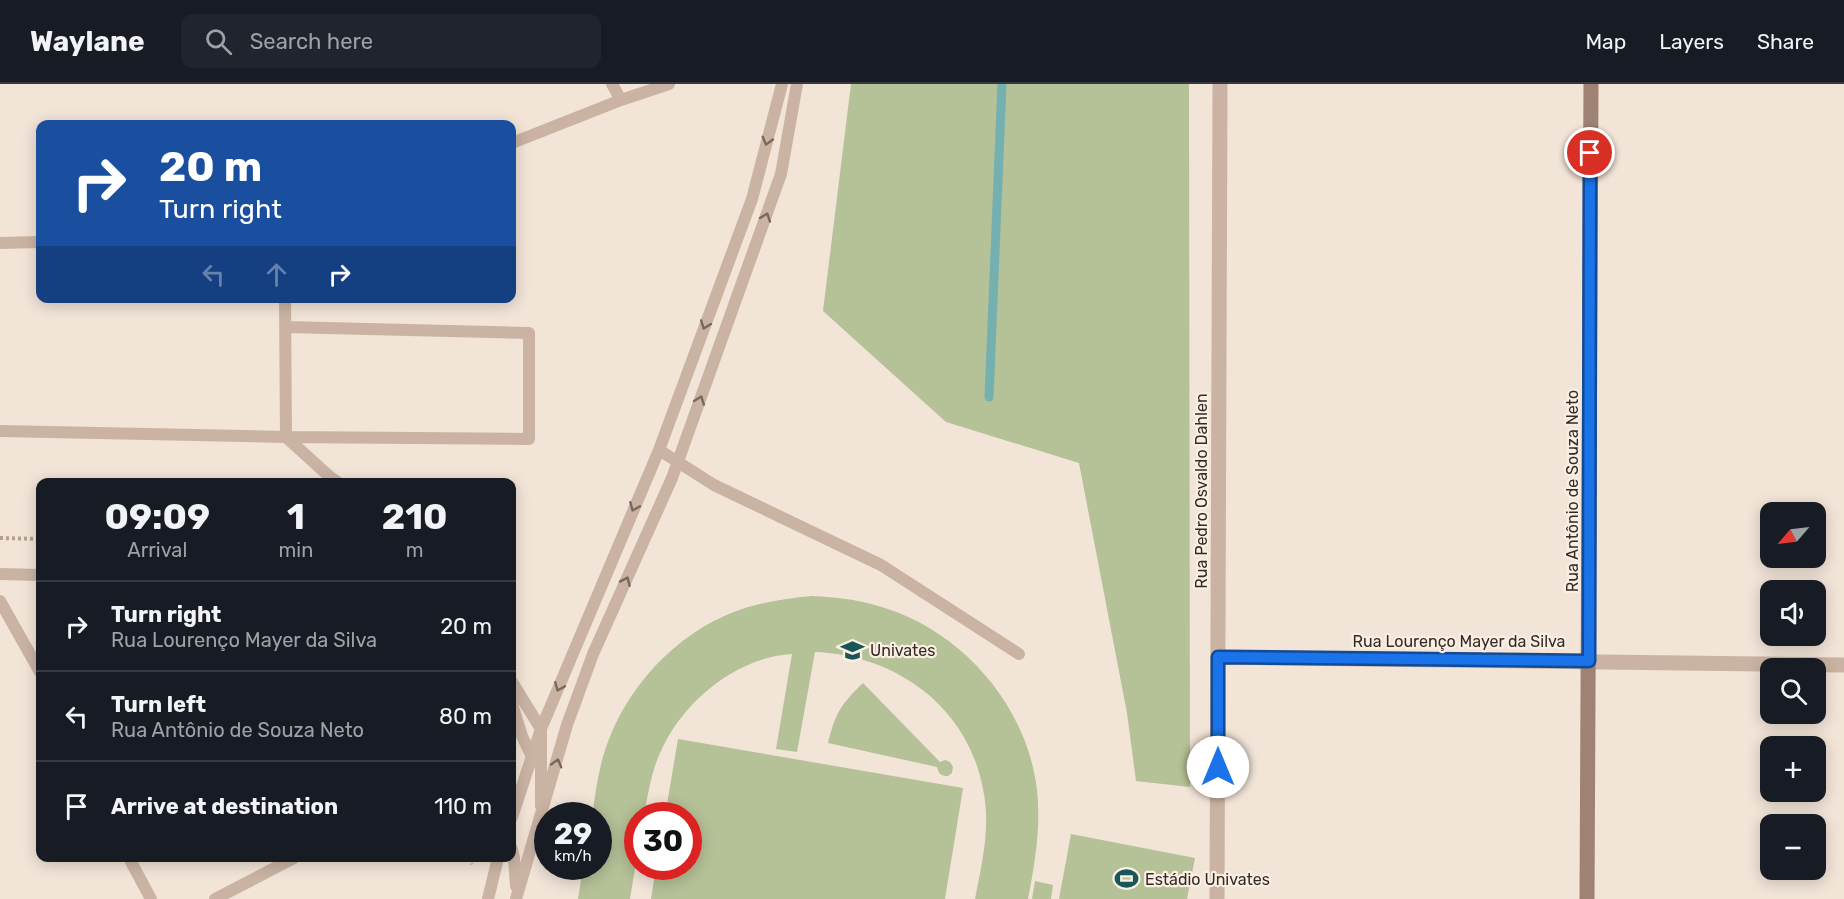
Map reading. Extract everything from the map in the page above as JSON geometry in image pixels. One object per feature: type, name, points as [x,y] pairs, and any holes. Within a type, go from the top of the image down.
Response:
[{"type":"street","name":"Rua Pedro Osvaldo Dahlen","points":[[1217,899],[1220,84]]},
{"type":"street","name":"Rua Antônio de Souza Neto","points":[[1587,899],[1591,84]]},
{"type":"street","name":"Rua Lourenço Mayer da Silva","points":[[1218,657],[1844,665]]},
{"type":"lane","points":[[612,84],[621,100]]},
{"type":"lane","points":[[516,141],[621,100],[669,84]]},
{"type":"lane","points":[[516,804],[541,729],[658,450],[752,199],[782,84]]},
{"type":"lane","points":[[546,802],[567,725],[593,654],[672,478],[782,174],[797,84]]},
{"type":"lane","points":[[0,243],[36,242]]},
{"type":"lane","points":[[285,303],[286,437],[332,478]]},
{"type":"lane","points":[[0,431],[529,439],[529,333],[286,327]]},
{"type":"lane","points":[[658,450],[714,485],[881,565],[1019,654]]},
{"type":"lane","points":[[0,574],[36,575]]},
{"type":"lane","points":[[0,601],[36,665]]},
{"type":"lane","points":[[516,688],[541,729],[541,802]]},
{"type":"lane","points":[[516,717],[531,757]]},
{"type":"lane","points":[[516,897],[534,841]]},
{"type":"lane","points":[[131,862],[151,899]]},
{"type":"lane","points":[[215,899],[286,862]]},
{"type":"lane","points":[[488,899],[496,862]]},
{"type":"lane","points":[[514,862],[516,897]]},
{"type":"path","points":[[0,538],[36,539]]},
{"type":"green space","points":[[851,84],[1189,84],[1190,787],[1136,781],[1127,713],[1079,463],[946,422],[823,311]]},
{"type":"green space","points":[[812,596],[859,601],[906,616],[934,631],[961,651],[984,673],[1003,699],[1019,728],[1031,758],[1037,790],[1038,831],[1028,899],[975,899],[986,831],[983,789],[975,760],[962,733],[945,710],[924,691],[900,675],[873,663],[845,655],[815,652],[797,752],[776,749],[792,654],[771,657],[731,673],[697,700],[670,734],[657,761],[647,802],[624,802],[624,880],[633,880],[630,899],[578,899],[581,880],[612,880],[612,802],[594,802],[598,777],[609,739],[632,695],[664,657],[703,627],[748,607]]},
{"type":"green space","points":[[863,683],[940,762],[945,760],[950,762],[953,767],[952,773],[944,776],[937,767],[828,743],[840,710]]},
{"type":"green space","points":[[678,739],[963,788],[945,899],[651,899],[654,880],[702,880],[702,802],[667,802]]},
{"type":"green space","name":"Estádio Univates","points":[[1071,834],[1195,858],[1187,899],[1059,899]]},
{"type":"green space","points":[[1035,881],[1053,885],[1051,899],[1032,899]]},
{"type":"waterway","points":[[989,397],[1002,84]]},
{"type":"place","name":"Univates","points":[[852,650]]},
{"type":"place","name":"Estádio Univates","points":[[1127,879]]},
{"type":"route","points":[[1218,767],[1218,657],[1589,661],[1590,153]]}]
